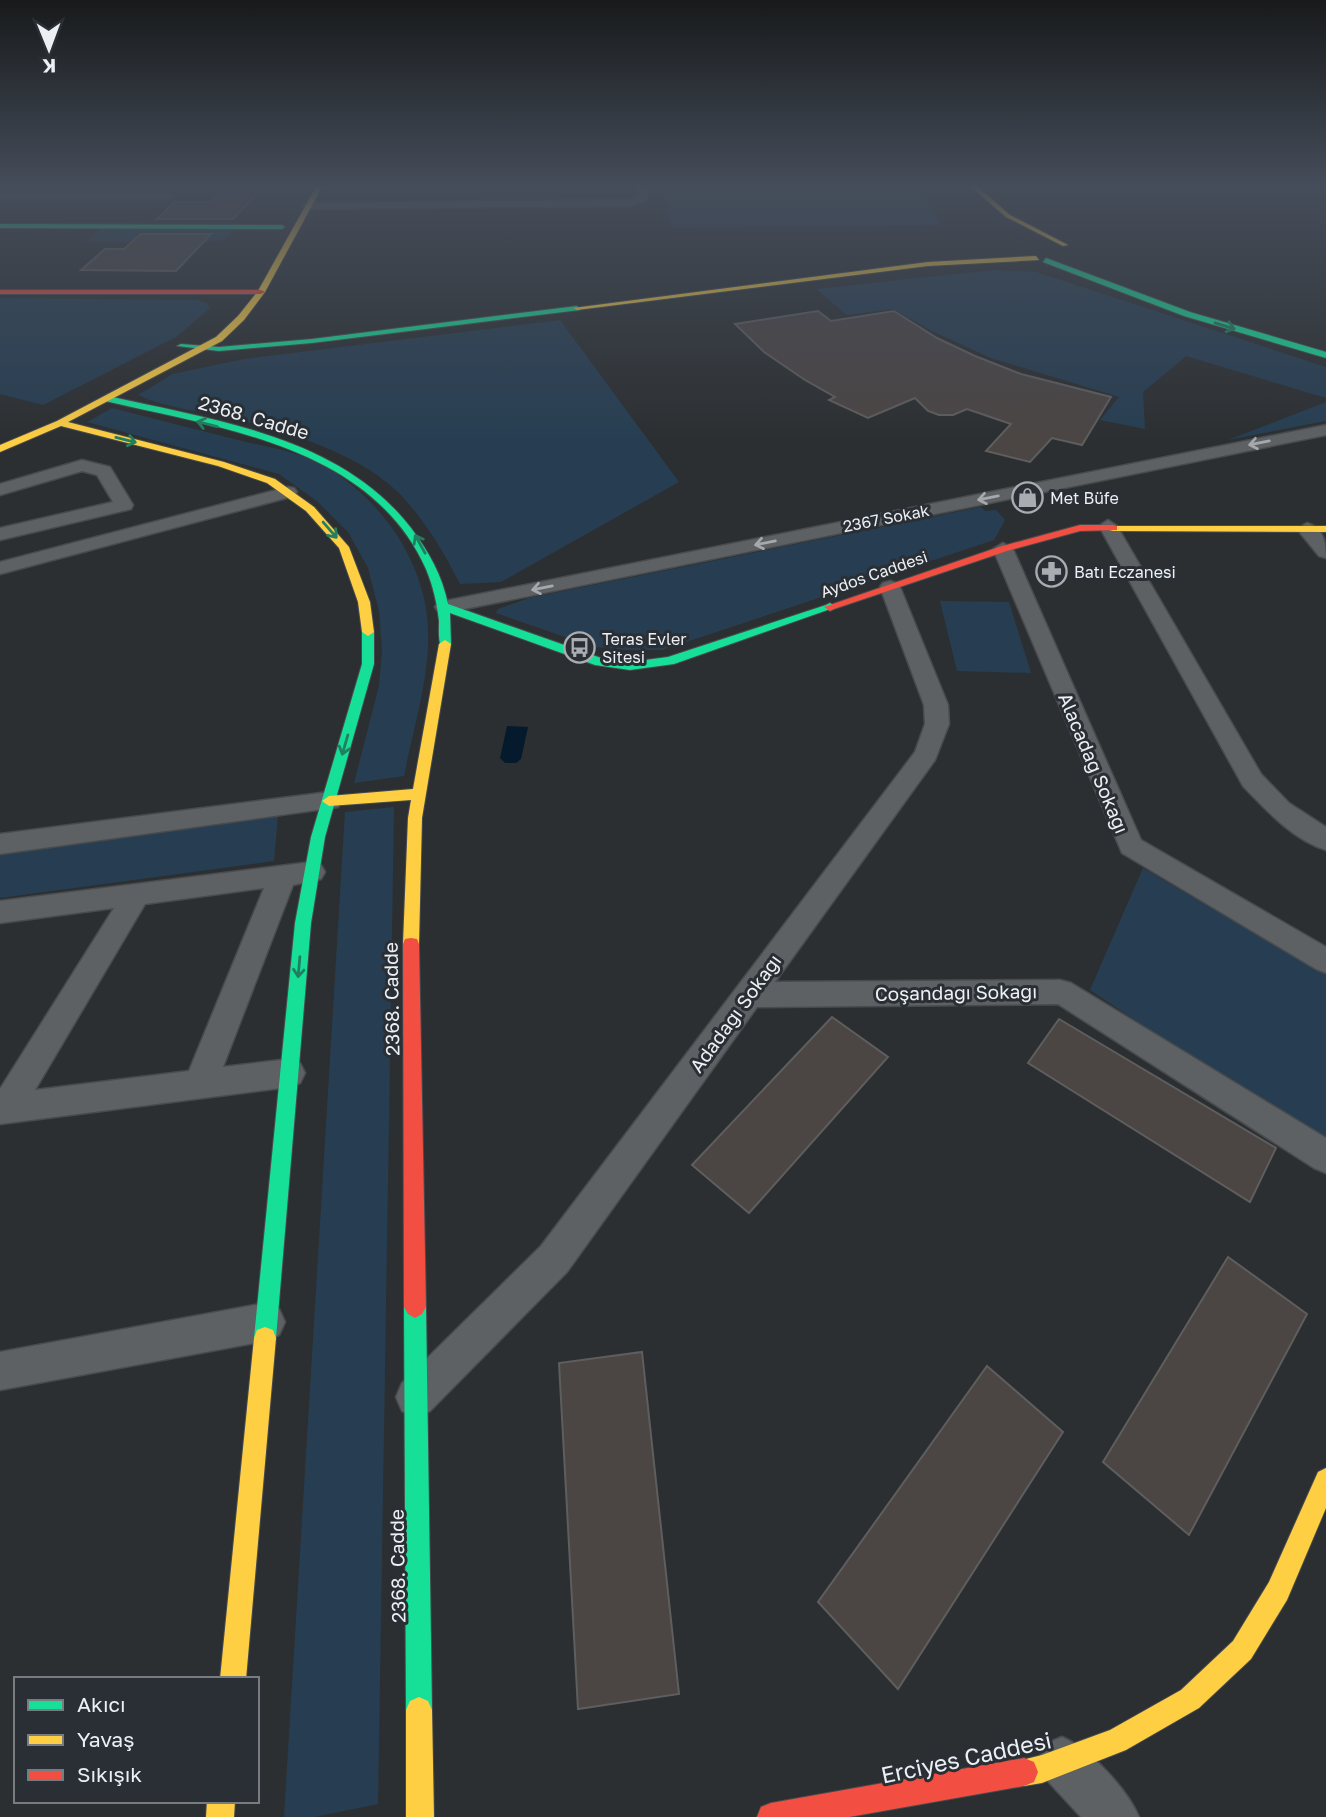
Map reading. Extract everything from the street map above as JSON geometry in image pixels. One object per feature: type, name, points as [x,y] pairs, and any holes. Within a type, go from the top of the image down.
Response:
[{"type":"main road","points":[[253,324],[261,292],[272,272]]},
{"type":"main road","points":[[744,284],[827,272]]},
{"type":"main road","points":[[200,343],[311,337],[856,272]]},
{"type":"main road","points":[[1075,272],[1187,314],[1326,355]]},
{"type":"main road","points":[[1121,272],[1203,305],[1326,341]]},
{"type":"main road","points":[[0,292],[241,285],[261,292]]},
{"type":"main road","points":[[0,449],[60,423],[149,378],[200,343],[241,285]]},
{"type":"main road","points":[[219,339],[253,324],[311,337]]},
{"type":"main road","points":[[0,435],[180,346],[219,339],[311,337]]},
{"type":"main road","points":[[149,378],[311,337]]},
{"type":"main road","name":"2368. Cadde","points":[[108,399],[268,439],[344,470],[388,502],[406,522],[425,554],[445,607],[447,627],[443,664],[418,794],[411,898],[420,1817]]},
{"type":"main road","points":[[60,423],[249,472],[288,492],[322,520],[344,547],[358,579],[367,622],[368,664],[329,801],[297,873],[289,1073],[233,1677]]},
{"type":"main road","name":"Aydos Caddesi","points":[[445,607],[598,662],[630,666],[670,661],[1003,549],[1080,528],[1108,526],[1316,529]]},
{"type":"main road","points":[[329,801],[418,794]]},
{"type":"main road","name":"Erciyes Caddesi","points":[[771,1817],[1042,1769],[1117,1741],[1190,1699],[1242,1650],[1278,1591],[1326,1479]]},
{"type":"street","name":"2367 Sokak","points":[[445,607],[1326,430]]},
{"type":"street","points":[[0,489],[82,465],[104,471],[124,505],[0,534]]},
{"type":"street","points":[[0,568],[288,492]]},
{"type":"street","points":[[1108,526],[1252,780],[1280,809],[1326,840]]},
{"type":"street","points":[[1316,529],[1326,552]]},
{"type":"street","name":"Alacadağ Sokağı","points":[[1003,549],[1131,846],[1326,961]]},
{"type":"street","name":"Adadağı Sokağı","points":[[416,1397],[554,1259],[926,754],[933,739],[937,715],[932,688],[890,587]]},
{"type":"street","points":[[0,844],[329,801]]},
{"type":"street","points":[[0,912],[297,873]]},
{"type":"street","points":[[200,1084],[297,873]]},
{"type":"street","points":[[3,1109],[137,894]]},
{"type":"street","name":"Coşandağı Sokağı","points":[[748,995],[1060,992],[1326,1157]]},
{"type":"street","points":[[3,1109],[289,1073]]},
{"type":"street","points":[[0,1371],[266,1322]]},
{"type":"street","points":[[1062,1761],[1114,1817]]},
{"type":"shaded area","points":[[977,272],[1036,272],[1326,367],[1326,398],[1186,356],[1143,392],[1145,429],[1100,420],[1119,397],[991,358],[932,331],[893,309],[847,315],[816,289]]},
{"type":"shaded area","points":[[0,298],[197,300],[207,303],[210,308],[176,337],[43,405],[0,394]]},
{"type":"shaded area","points":[[560,320],[679,482],[501,582],[460,584],[433,537],[401,495],[365,467],[344,456],[276,430],[232,418],[172,407],[138,395],[173,374],[244,359]]},
{"type":"shaded area","points":[[1326,402],[1326,421],[1228,440]]},
{"type":"shaded area","points":[[112,408],[304,457],[351,485],[372,504],[390,526],[406,550],[417,575],[425,602],[428,629],[424,684],[404,776],[354,783],[379,686],[382,651],[379,611],[368,568],[348,532],[318,502],[279,474],[87,422]]},
{"type":"shaded area","points":[[981,507],[985,511],[996,510],[1005,520],[994,540],[662,650],[594,647],[496,613],[498,609],[529,598]]},
{"type":"shaded area","points":[[940,601],[1009,602],[1031,673],[957,671]]},
{"type":"shaded area","points":[[507,726],[528,727],[521,759],[516,763],[505,763],[500,758]]},
{"type":"shaded area","points":[[394,807],[378,1804],[314,1817],[284,1817],[345,812]]},
{"type":"shaded area","points":[[278,815],[274,861],[0,898],[0,851]]},
{"type":"shaded area","points":[[1143,868],[1326,975],[1326,1148],[1090,990]]},
{"type":"building","points":[[818,311],[831,321],[894,311],[937,338],[975,356],[1021,374],[1111,397],[1082,445],[1052,438],[1030,462],[986,451],[1011,424],[967,409],[953,415],[939,415],[928,411],[915,398],[868,418],[829,400],[835,397],[764,352],[735,324]]},
{"type":"building","points":[[832,1017],[888,1057],[749,1213],[692,1165]]},
{"type":"building","points":[[1059,1019],[1276,1148],[1250,1202],[1028,1063]]},
{"type":"building","points":[[1228,1257],[1307,1314],[1189,1535],[1103,1462]]},
{"type":"building","points":[[642,1352],[679,1694],[578,1709],[559,1363]]},
{"type":"building","points":[[987,1366],[1063,1432],[898,1689],[818,1602]]},
{"type":"traffic: fast","points":[[1077,272],[1187,314],[1326,355]]},
{"type":"traffic: fast","points":[[181,346],[219,349],[312,341],[577,308]]},
{"type":"traffic: fast","points":[[108,399],[239,429],[282,443],[322,461],[360,483],[393,512],[427,560],[443,606],[445,644]]},
{"type":"traffic: fast","points":[[445,607],[599,662],[630,666],[670,661],[830,607]]},
{"type":"traffic: fast","points":[[265,1338],[303,923],[318,837],[368,664],[368,632]]},
{"type":"traffic: fast","points":[[415,1307],[419,1710]]},
{"type":"traffic: slow","points":[[0,449],[60,423],[219,339],[241,318],[272,272]]},
{"type":"traffic: slow","points":[[577,308],[866,272]]},
{"type":"traffic: slow","points":[[60,423],[221,464],[271,481],[310,509],[344,547],[364,602],[368,632]]},
{"type":"traffic: slow","points":[[1113,528],[1326,529]]},
{"type":"traffic: slow","points":[[411,944],[415,818],[445,644]]},
{"type":"traffic: slow","points":[[329,801],[418,794]]},
{"type":"traffic: slow","points":[[233,1677],[265,1338]]},
{"type":"traffic: slow","points":[[1024,1772],[1042,1769],[1117,1741],[1190,1699],[1242,1650],[1278,1591],[1326,1480]]},
{"type":"traffic: slow","points":[[419,1710],[420,1817]]},
{"type":"traffic: slow","points":[[220,1817],[221,1803]]},
{"type":"traffic: jam","points":[[0,292],[261,292]]},
{"type":"traffic: jam","points":[[830,607],[1003,549],[1080,528],[1113,528]]},
{"type":"traffic: jam","points":[[411,944],[415,1307]]},
{"type":"traffic: jam","points":[[771,1817],[1024,1772]]},
{"type":"place","name":"Met Büfe","points":[[1027,498]]},
{"type":"place","name":"Batı Eczanesi","points":[[1051,572]]},
{"type":"place","name":"Teras Evler Sitesi","points":[[579,648]]}]
